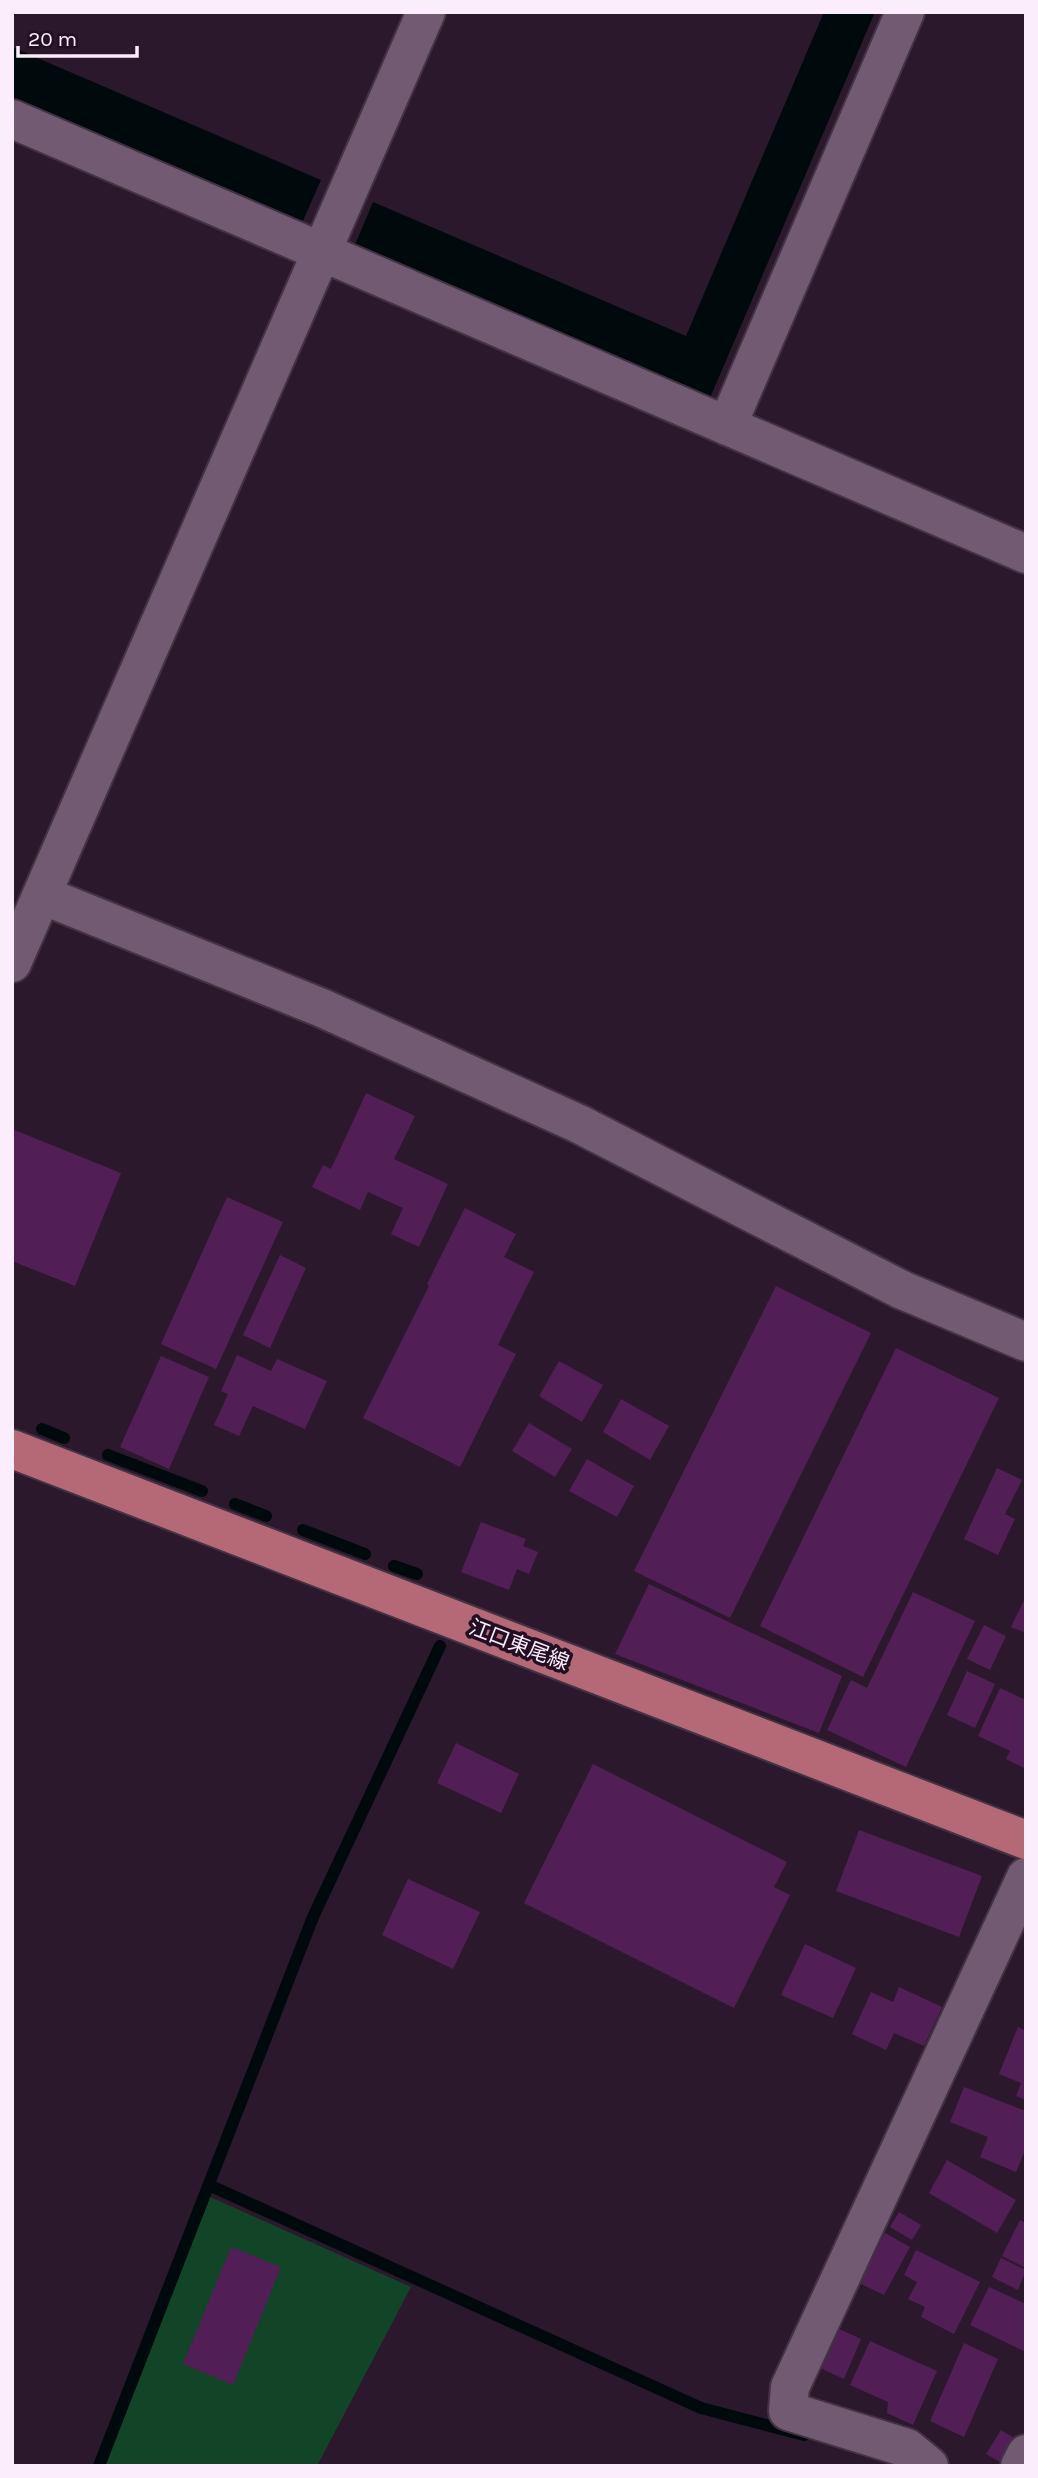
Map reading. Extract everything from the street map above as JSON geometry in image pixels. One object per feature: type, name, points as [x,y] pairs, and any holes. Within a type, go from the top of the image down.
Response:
[{"type":"main road","name":"江口東尾線","points":[[12,1449],[1026,1840]]},
{"type":"street","points":[[12,962],[426,12]]},
{"type":"street","points":[[727,426],[905,12]]},
{"type":"street","points":[[12,119],[1026,554]]},
{"type":"street","points":[[42,895],[322,1008],[579,1124],[902,1290],[1026,1342]]},
{"type":"street","points":[[929,2466],[907,2448],[788,2411],[790,2387],[1026,1877]]},
{"type":"street","points":[[1020,2466],[1026,2454]]},
{"type":"green space","points":[[208,2196],[411,2287],[317,2466],[101,2466]]},
{"type":"shaded area","points":[[824,12],[875,12],[710,398],[355,245],[373,202],[686,336]]},
{"type":"shaded area","points":[[12,47],[321,180],[302,223],[12,98]]},
{"type":"building","points":[[366,1093],[415,1116],[394,1159],[448,1184],[419,1247],[391,1234],[403,1208],[368,1192],[360,1210],[312,1187],[323,1165],[331,1169]]},
{"type":"building","points":[[12,1129],[121,1173],[75,1286],[12,1261]]},
{"type":"building","points":[[227,1197],[283,1222],[216,1369],[161,1344]]},
{"type":"building","points":[[465,1208],[516,1234],[504,1257],[534,1272],[498,1345],[516,1354],[460,1467],[363,1418]]},
{"type":"building","points":[[280,1255],[306,1268],[270,1348],[243,1335]]},
{"type":"building","points":[[776,1286],[871,1333],[730,1618],[634,1571]]},
{"type":"building","points":[[896,1348],[999,1398],[863,1677],[760,1626]]},
{"type":"building","points":[[237,1355],[271,1371],[277,1359],[327,1381],[305,1429],[253,1406],[239,1436],[214,1425],[228,1394],[221,1391]]},
{"type":"building","points":[[161,1356],[209,1377],[169,1469],[120,1447]]},
{"type":"building","points":[[559,1361],[603,1385],[582,1422],[539,1396]]},
{"type":"building","points":[[621,1399],[669,1426],[650,1460],[603,1432]]},
{"type":"building","points":[[529,1423],[572,1449],[555,1477],[512,1451]]},
{"type":"building","points":[[587,1459],[634,1486],[617,1517],[569,1491]]},
{"type":"building","points":[[997,1468],[1022,1480],[1005,1514],[1015,1519],[998,1555],[964,1539]]},
{"type":"building","points":[[481,1522],[526,1539],[523,1546],[538,1552],[529,1574],[517,1569],[509,1590],[461,1572]]},
{"type":"building","points":[[649,1584],[842,1676],[819,1733],[615,1654]]},
{"type":"building","points":[[913,1592],[975,1621],[906,1767],[827,1730],[851,1680],[867,1688]]},
{"type":"building","points":[[1026,1596],[1026,1633],[1011,1627]]},
{"type":"building","points":[[984,1625],[1006,1636],[990,1670],[967,1659]]},
{"type":"building","points":[[967,1671],[995,1684],[975,1728],[947,1715]]},
{"type":"building","points":[[1000,1688],[1026,1700],[1026,1769],[1006,1759],[1010,1751],[978,1736]]},
{"type":"building","points":[[456,1743],[519,1774],[501,1813],[437,1783]]},
{"type":"building","points":[[593,1764],[787,1862],[774,1887],[790,1895],[734,2008],[524,1903]]},
{"type":"building","points":[[859,1830],[982,1876],[959,1937],[836,1891]]},
{"type":"building","points":[[408,1879],[480,1912],[453,1969],[382,1935]]},
{"type":"building","points":[[805,1944],[856,1968],[833,2018],[781,1995]]},
{"type":"building","points":[[899,1987],[942,2007],[924,2046],[894,2033],[886,2050],[852,2034],[871,1992],[893,2002]]},
{"type":"building","points":[[1018,2027],[1026,2031],[1026,2100],[1016,2096],[1021,2083],[999,2074]]},
{"type":"building","points":[[964,2087],[1026,2111],[1026,2148],[1016,2172],[980,2157],[988,2137],[950,2122]]},
{"type":"building","points":[[947,2160],[1016,2200],[997,2233],[929,2193]]},
{"type":"building","points":[[899,2212],[921,2225],[912,2240],[890,2227]]},
{"type":"building","points":[[1020,2220],[1026,2223],[1026,2268],[1002,2256]]},
{"type":"building","points":[[885,2233],[910,2247],[884,2295],[859,2283]]},
{"type":"building","points":[[231,2247],[281,2267],[233,2385],[183,2364]]},
{"type":"building","points":[[916,2250],[980,2282],[954,2334],[921,2317],[925,2307],[908,2299],[917,2282],[904,2275]]},
{"type":"building","points":[[1001,2258],[1026,2270],[1018,2290],[992,2277]]},
{"type":"building","points":[[989,2287],[1026,2304],[1026,2352],[970,2325]]},
{"type":"building","points":[[837,2328],[861,2339],[844,2379],[820,2368]]},
{"type":"building","points":[[870,2341],[937,2371],[913,2425],[887,2413],[888,2402],[850,2385]]},
{"type":"building","points":[[964,2343],[998,2359],[964,2437],[930,2421]]},
{"type":"building","points":[[1001,2430],[1014,2438],[1000,2462],[986,2454]]},
{"type":"waterway","points":[[42,1429],[64,1438]]},
{"type":"waterway","points":[[108,1455],[202,1491]]},
{"type":"waterway","points":[[235,1504],[266,1516]]},
{"type":"waterway","points":[[303,1530],[365,1554]]},
{"type":"waterway","points":[[394,1566],[417,1574]]},
{"type":"waterway","points":[[99,2466],[313,1917],[440,1646]]},
{"type":"waterway","points":[[209,2185],[701,2408],[804,2435]]}]
